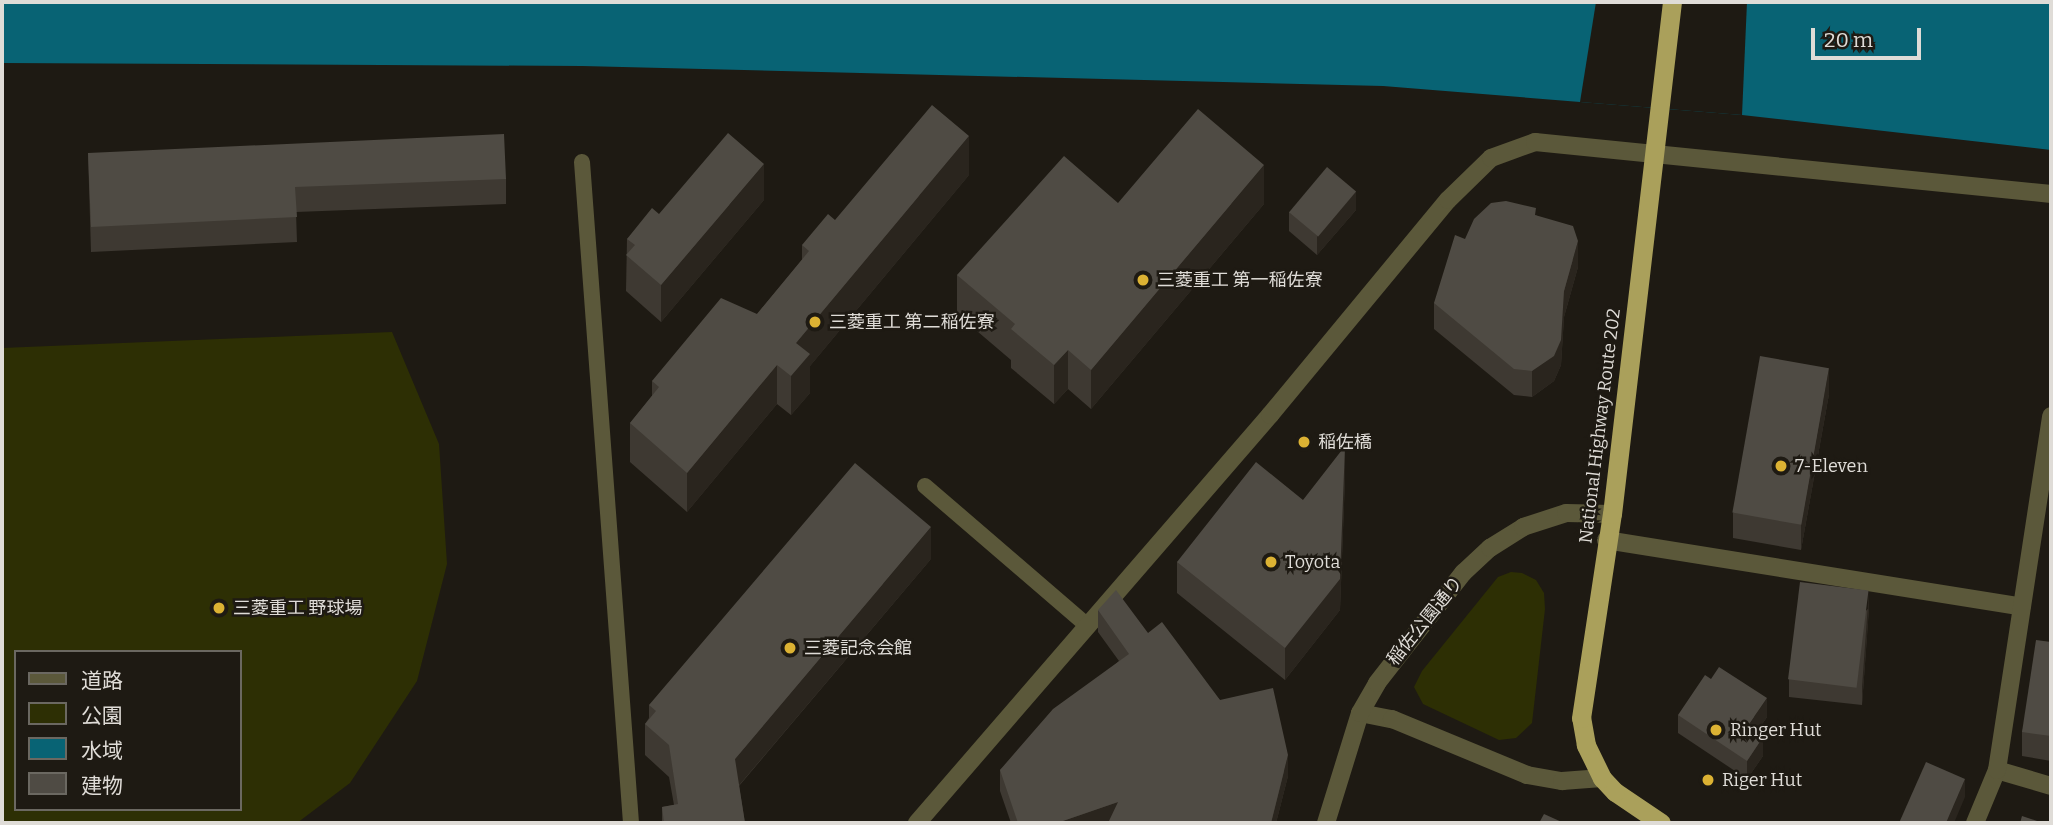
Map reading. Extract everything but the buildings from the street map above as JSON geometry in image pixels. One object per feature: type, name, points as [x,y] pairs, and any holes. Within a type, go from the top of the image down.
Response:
[{"type":"highway","name":"National Highway Route 202","points":[[1661,823],[1625,800],[1602,778],[1586,745],[1581,718],[1612,514],[1672,2]]},
{"type":"street","points":[[917,823],[1088,626],[1448,200],[1491,158],[1535,142],[2051,194]]},
{"type":"street","points":[[1975,823],[1997,770],[2051,416]]},
{"type":"street","name":"稲佐公園通り","points":[[1326,823],[1360,713],[1377,683],[1463,573],[1490,548],[1522,527],[1566,513],[1612,514]]},
{"type":"street","points":[[1606,540],[2022,607]]},
{"type":"street","points":[[1360,713],[1392,719],[1527,775],[1562,781],[1602,778]]},
{"type":"street","points":[[1997,770],[2051,786]]},
{"type":"lane","points":[[582,162],[631,823]]},
{"type":"lane","points":[[925,486],[1088,626]]},
{"type":"green space","name":"三菱重工 野球場","points":[[392,332],[439,444],[447,564],[417,681],[350,783],[297,823],[2,823],[2,348]]},
{"type":"green space","points":[[1511,572],[1522,573],[1536,580],[1544,593],[1545,609],[1532,723],[1516,738],[1499,740],[1423,704],[1414,687],[1422,671],[1498,577]]},
{"type":"water","points":[[2,2],[2051,2],[2051,150],[1742,115],[1383,86],[582,66],[2,63]]},
{"type":"pier","points":[[1596,2],[1747,2],[1742,115],[1580,102]]},
{"type":"place","name":"三菱重工 第一稲佐寮","points":[[1143,280]]},
{"type":"place","name":"三菱重工 第二稲佐寮","points":[[815,322]]},
{"type":"place","name":"稲佐橋","points":[[1304,442]]},
{"type":"place","name":"7-Eleven","points":[[1781,466]]},
{"type":"place","name":"Toyota","points":[[1271,562]]},
{"type":"place","name":"三菱重工 野球場","points":[[219,608]]},
{"type":"place","name":"三菱記念会館","points":[[790,648]]},
{"type":"place","name":"Ringer Hut","points":[[1716,730]]},
{"type":"place","name":"Riger Hut","points":[[1708,780]]}]
